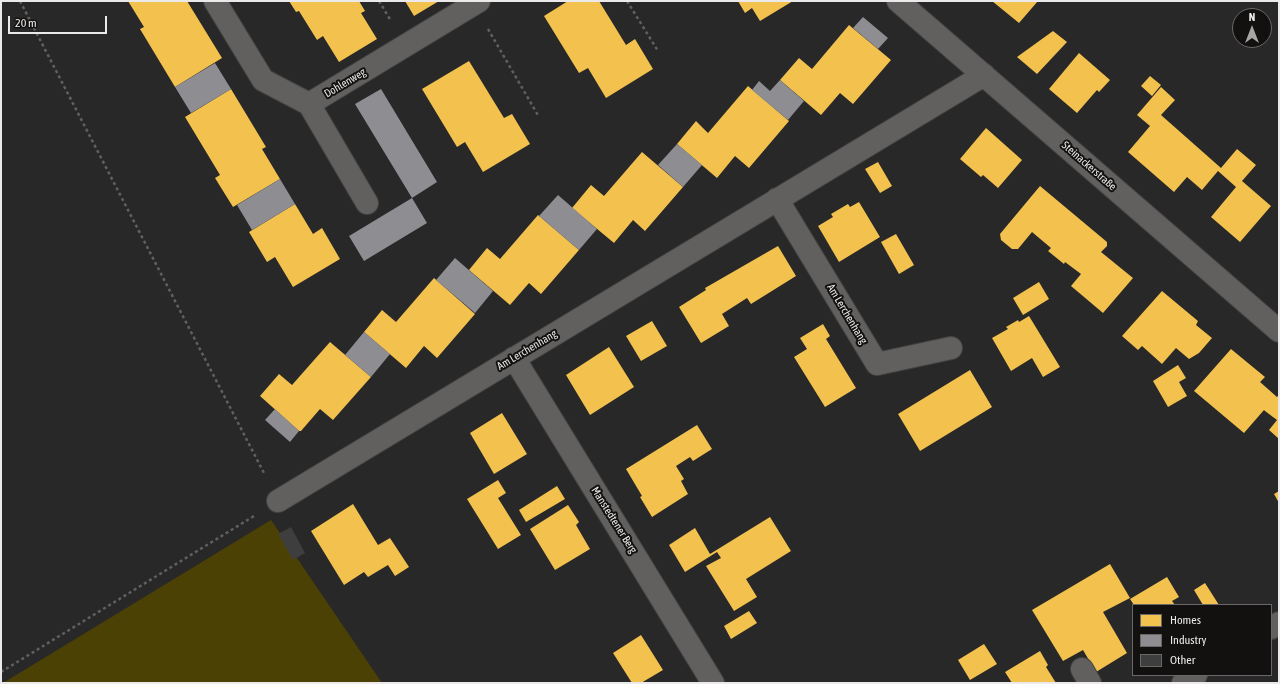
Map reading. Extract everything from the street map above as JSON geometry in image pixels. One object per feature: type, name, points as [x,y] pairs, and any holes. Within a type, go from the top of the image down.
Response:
[{"type":"street","points":[[215,1],[263,80],[309,104],[368,203]]},
{"type":"street","name":"Steinackerstraße","points":[[898,1],[1279,331]]},
{"type":"street","name":"Dohlenweg","points":[[309,104],[476,3]]},
{"type":"street","name":"Am Lerchenhang","points":[[278,501],[984,75]]},
{"type":"street","name":"Am Lerchenhang","points":[[777,200],[876,364],[951,348]]},
{"type":"street","name":"Manstedtener Berg","points":[[514,358],[714,683]]},
{"type":"street","points":[[1183,683],[1194,676]]},
{"type":"path","points":[[1,672],[278,501],[20,1]]},
{"type":"path","points":[[627,1],[658,51]]},
{"type":"path","points":[[476,3],[539,117]]},
{"type":"shaded area","points":[[271,520],[382,683],[3,683]]},
{"type":"building: Homes","points":[[128,1],[187,1],[222,58],[175,87],[140,29],[144,27]]},
{"type":"building: Homes","points":[[289,1],[359,1],[365,11],[361,13],[377,39],[339,62],[323,36],[317,40],[299,11],[296,12]]},
{"type":"building: Homes","points":[[405,1],[439,1],[414,16]]},
{"type":"building: Homes","points":[[568,1],[599,1],[626,45],[635,39],[653,69],[606,98],[588,68],[579,73],[544,16]]},
{"type":"building: Homes","points":[[738,1],[793,1],[760,21],[752,8],[745,13]]},
{"type":"building: Homes","points":[[992,1],[1038,1],[1019,23]]},
{"type":"building: Homes","points":[[849,25],[891,60],[853,104],[840,93],[821,115],[780,80],[799,58],[812,69]]},
{"type":"building: Homes","points":[[1053,31],[1067,42],[1037,74],[1017,57]]},
{"type":"building: Homes","points":[[1079,53],[1110,80],[1099,92],[1097,90],[1077,113],[1049,89]]},
{"type":"building: Homes","points":[[469,61],[504,118],[512,114],[530,144],[483,172],[465,142],[457,147],[422,89]]},
{"type":"building: Homes","points":[[1150,76],[1161,85],[1152,96],[1141,86]]},
{"type":"building: Homes","points":[[748,86],[789,121],[749,168],[735,156],[717,178],[677,144],[696,121],[708,133]]},
{"type":"building: Homes","points":[[1161,87],[1175,100],[1161,115],[1221,168],[1237,149],[1256,165],[1242,181],[1271,206],[1240,242],[1211,217],[1236,187],[1218,171],[1202,190],[1187,177],[1174,192],[1128,152],[1150,126],[1137,115]]},
{"type":"building: Homes","points":[[231,89],[266,147],[262,149],[280,179],[233,207],[215,178],[220,175],[185,117]]},
{"type":"building: Homes","points":[[986,128],[1022,160],[998,188],[983,175],[981,177],[960,159]]},
{"type":"building: Homes","points":[[642,152],[683,187],[645,231],[633,220],[614,243],[572,208],[591,185],[604,196]]},
{"type":"building: Homes","points":[[878,162],[892,186],[880,193],[865,169]]},
{"type":"building: Homes","points":[[1040,186],[1107,242],[1107,246],[1101,252],[1133,278],[1103,313],[1071,286],[1081,274],[1065,262],[1064,264],[1048,251],[1051,248],[1032,232],[1018,249],[1012,249],[1001,240],[1000,234]]},
{"type":"building: Homes","points":[[859,202],[880,237],[839,262],[818,226],[833,217],[831,214],[848,204],[850,207]]},
{"type":"building: Homes","points":[[295,204],[313,234],[322,228],[340,259],[293,287],[275,257],[267,262],[249,232]]},
{"type":"building: Homes","points":[[538,215],[579,250],[541,294],[529,283],[510,305],[469,270],[487,248],[500,259]]},
{"type":"building: Homes","points":[[896,234],[914,265],[899,274],[881,242]]},
{"type":"building: Homes","points":[[778,246],[796,276],[751,304],[747,298],[722,314],[729,326],[701,343],[679,307],[706,290],[705,288]]},
{"type":"building: Homes","points":[[434,278],[475,314],[437,358],[424,346],[406,368],[364,332],[382,310],[396,322]]},
{"type":"building: Homes","points":[[1039,282],[1049,299],[1023,315],[1013,298]]},
{"type":"building: Homes","points":[[1162,291],[1198,321],[1196,325],[1212,338],[1199,353],[1189,359],[1176,348],[1162,364],[1142,346],[1138,350],[1122,336]]},
{"type":"building: Homes","points":[[1029,316],[1060,367],[1043,377],[1032,358],[1011,371],[992,338],[1008,329],[1006,327]]},
{"type":"building: Homes","points":[[652,321],[667,346],[641,361],[626,336]]},
{"type":"building: Homes","points":[[823,324],[830,336],[826,339],[856,388],[825,407],[794,357],[807,349],[800,338]]},
{"type":"building: Homes","points":[[330,342],[371,377],[333,420],[320,409],[301,431],[299,431],[260,396],[279,374],[292,385]]},
{"type":"building: Homes","points":[[609,347],[634,387],[590,415],[566,375]]},
{"type":"building: Homes","points":[[1231,349],[1265,377],[1260,382],[1277,397],[1279,395],[1279,439],[1269,430],[1277,420],[1264,410],[1244,433],[1194,391]]},
{"type":"building: Homes","points":[[1178,365],[1186,378],[1179,382],[1187,396],[1168,407],[1153,381]]},
{"type":"building: Homes","points":[[970,370],[992,407],[920,451],[898,414]]},
{"type":"building: Homes","points":[[502,413],[527,454],[494,474],[470,433]]},
{"type":"building: Homes","points":[[697,425],[712,449],[693,461],[690,457],[676,466],[684,479],[681,481],[688,494],[652,517],[640,497],[642,496],[626,469]]},
{"type":"building: Homes","points":[[498,480],[506,493],[498,498],[521,535],[498,549],[467,499]]},
{"type":"building: Homes","points":[[557,486],[565,499],[526,522],[519,510]]},
{"type":"building: Homes","points":[[1279,491],[1279,503],[1274,494]]},
{"type":"building: Homes","points":[[353,504],[378,545],[390,538],[409,567],[395,576],[388,565],[368,577],[364,572],[344,585],[311,531]]},
{"type":"building: Homes","points":[[568,505],[579,522],[576,525],[590,549],[555,570],[530,529]]},
{"type":"building: Homes","points":[[770,517],[791,551],[746,579],[757,597],[734,611],[706,566],[721,558],[717,552],[685,572],[669,545],[695,528],[710,554]]},
{"type":"building: Homes","points":[[1110,564],[1130,598],[1103,612],[1127,653],[1096,672],[1083,650],[1063,661],[1032,610]]},
{"type":"building: Homes","points":[[1167,577],[1179,597],[1172,601],[1174,604],[1133,604],[1130,599]]},
{"type":"building: Homes","points":[[1205,583],[1218,604],[1202,604],[1194,590]]},
{"type":"building: Homes","points":[[749,611],[757,623],[731,639],[724,626]]},
{"type":"building: Homes","points":[[641,635],[663,670],[641,683],[632,683],[613,653]]},
{"type":"building: Homes","points":[[984,644],[997,664],[970,680],[958,660]]},
{"type":"building: Homes","points":[[1040,651],[1048,665],[1046,667],[1056,683],[1012,683],[1005,672]]},
{"type":"building: Industry","points":[[863,17],[888,38],[878,49],[853,28]]},
{"type":"building: Industry","points":[[215,63],[231,89],[191,113],[175,87]]},
{"type":"building: Industry","points":[[780,80],[804,101],[788,120],[752,90],[759,81],[770,91]]},
{"type":"building: Industry","points":[[381,89],[437,182],[412,198],[355,104]]},
{"type":"building: Industry","points":[[677,144],[702,165],[683,187],[658,165]]},
{"type":"building: Industry","points":[[280,179],[295,204],[252,230],[237,205]]},
{"type":"building: Industry","points":[[558,195],[597,229],[579,250],[539,216]]},
{"type":"building: Industry","points":[[412,198],[427,223],[364,261],[349,236]]},
{"type":"building: Industry","points":[[455,258],[493,291],[475,313],[436,280]]},
{"type":"building: Industry","points":[[364,332],[390,354],[371,377],[345,355]]},
{"type":"building: Industry","points":[[275,409],[299,431],[290,442],[265,420]]},
{"type":"building: Other","points":[[291,527],[305,553],[293,560],[278,534]]}]
